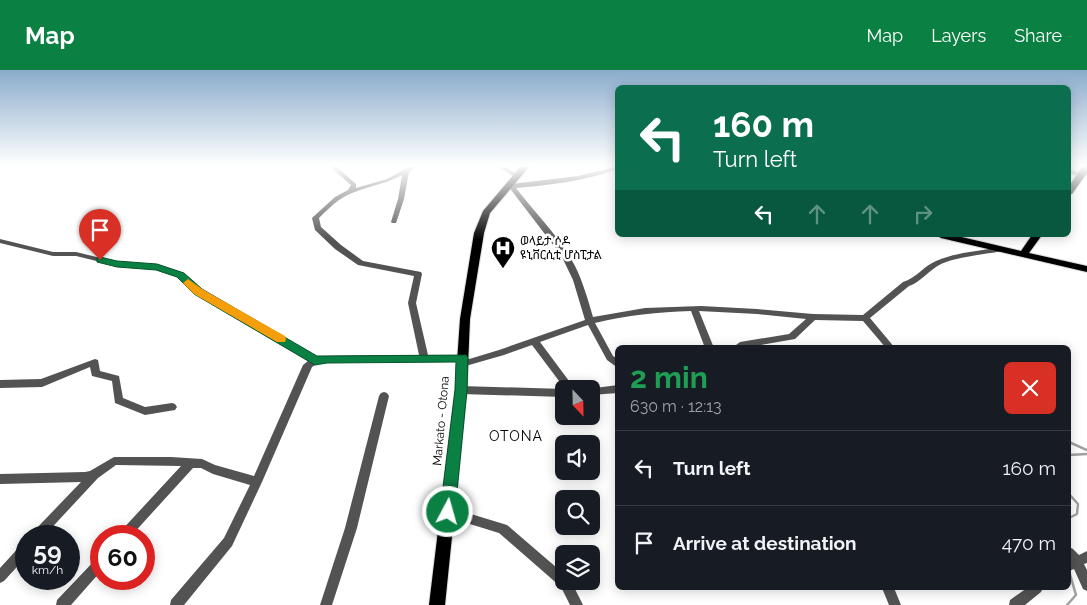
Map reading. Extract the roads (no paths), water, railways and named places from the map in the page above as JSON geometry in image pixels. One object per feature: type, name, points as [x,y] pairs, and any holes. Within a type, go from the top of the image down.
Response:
[{"type":"main road","name":"Markato - Otona","points":[[437,605],[461,390],[462,361],[479,232],[486,213],[505,191]]},
{"type":"main road","points":[[949,237],[1087,269]]},
{"type":"main road","points":[[1024,253],[1036,237]]},
{"type":"street","points":[[351,191],[337,198],[316,218],[318,228],[338,247],[361,263],[418,274],[412,303],[424,359]]},
{"type":"street","points":[[394,222],[403,191]]},
{"type":"street","points":[[520,191],[570,264],[580,287],[590,321],[610,358],[615,362]]},
{"type":"street","points":[[0,241],[53,254],[76,254],[117,264],[157,267],[180,275],[198,292],[315,361]]},
{"type":"street","points":[[176,605],[228,542],[257,482],[308,365],[315,361],[327,359],[424,359],[462,361],[535,342],[590,321],[619,313],[694,309],[754,310],[813,317],[865,318],[932,266],[945,261],[1002,250]]},
{"type":"street","points":[[694,309],[709,345]]},
{"type":"street","points":[[740,345],[792,337],[813,317]]},
{"type":"street","points":[[865,318],[888,345]]},
{"type":"street","points":[[535,342],[563,380]]},
{"type":"street","points":[[0,384],[42,383],[94,362],[95,374],[116,378],[118,400],[145,411],[172,407]]},
{"type":"street","points":[[600,390],[615,389]]},
{"type":"street","points":[[461,390],[555,393]]},
{"type":"street","points":[[326,605],[351,528],[384,396]]},
{"type":"street","points":[[47,525],[93,475],[114,461],[202,464],[257,482]]},
{"type":"street","points":[[134,525],[191,463]]},
{"type":"street","points":[[0,479],[39,477],[61,479],[93,475]]},
{"type":"street","points":[[448,512],[503,530],[565,583],[577,605]]},
{"type":"street","points":[[0,577],[15,560]]},
{"type":"street","points":[[1074,560],[1087,585]]},
{"type":"street","points":[[62,605],[90,574]]},
{"type":"street","points":[[889,590],[895,605]]},
{"type":"street","points":[[1015,605],[1034,590]]},
{"type":"waterway","points":[[1071,443],[1087,450]]},
{"type":"waterway","points":[[1071,455],[1087,454]]},
{"type":"waterway","points":[[1071,496],[1078,504],[1077,514],[1071,517]]},
{"type":"waterway","points":[[1067,605],[1076,595],[1071,578]]},
{"type":"place","name":"ወላይታ ሶዶ ዩኒቨርሲቲ ሆስፒታል","points":[[503,269]]},
{"type":"district","name":"OTONA","points":[[516,436]]}]
